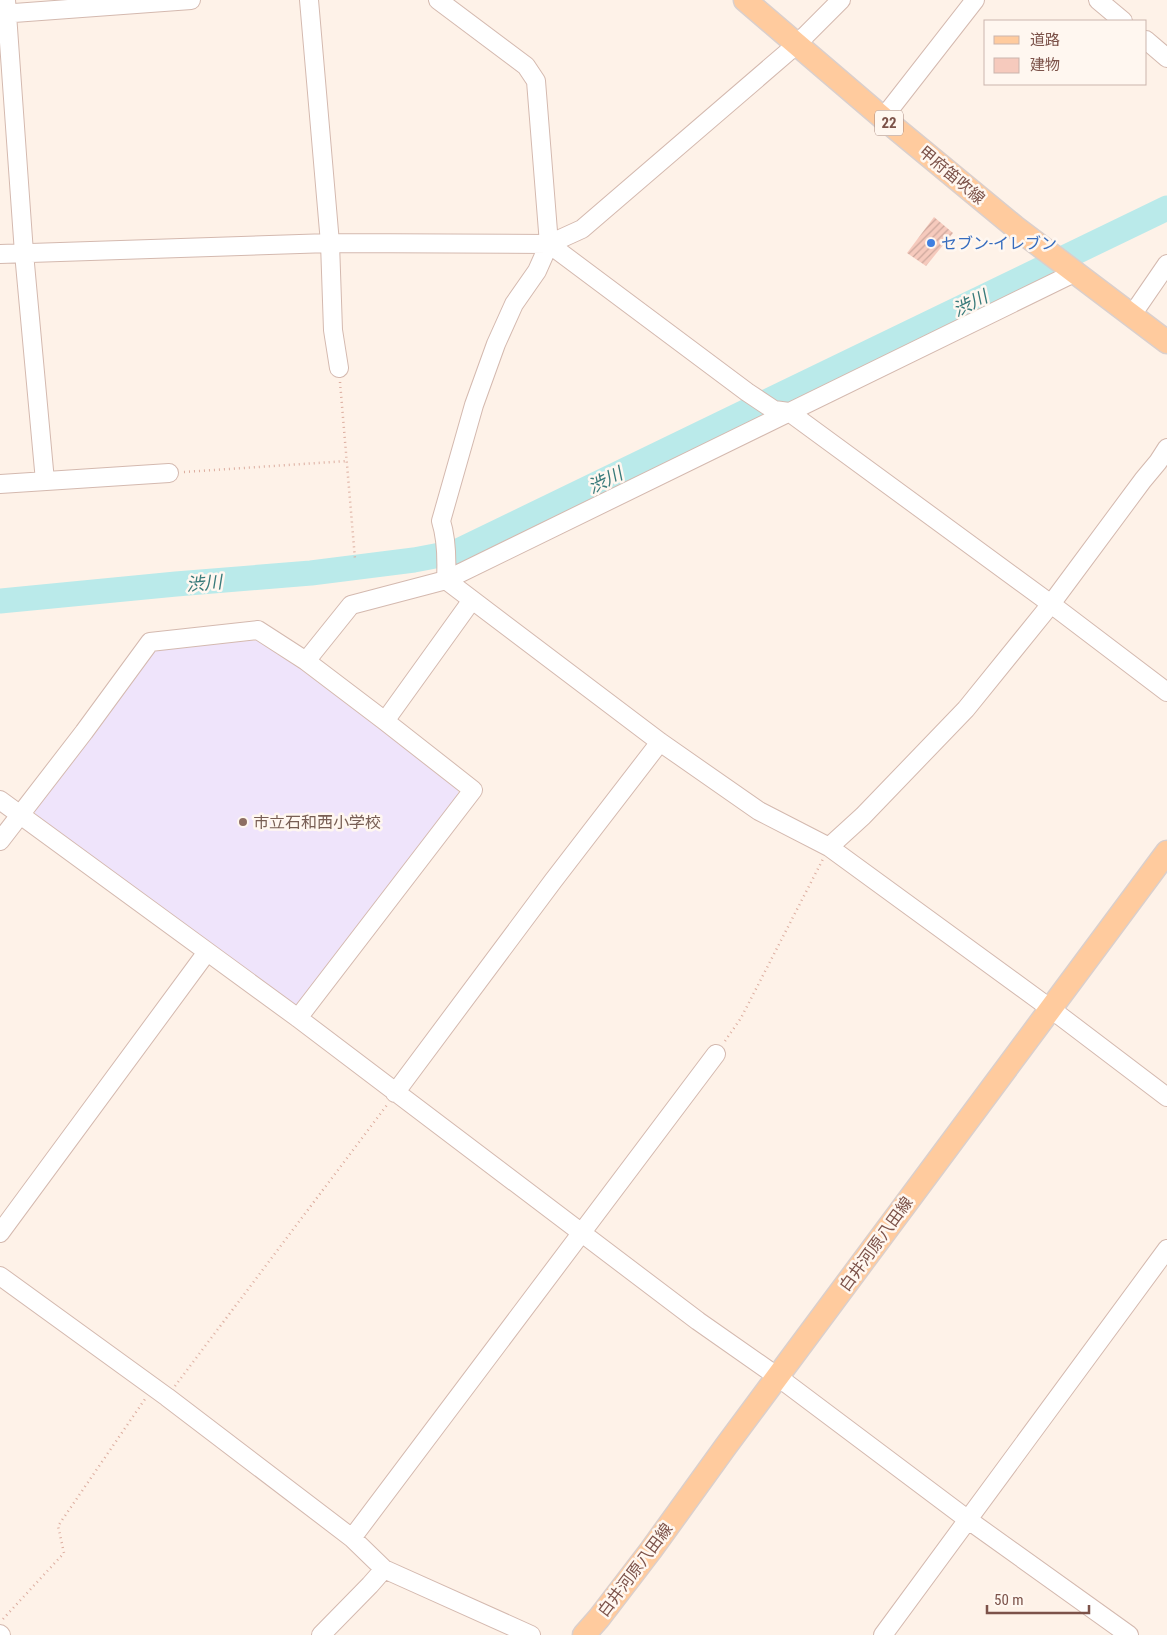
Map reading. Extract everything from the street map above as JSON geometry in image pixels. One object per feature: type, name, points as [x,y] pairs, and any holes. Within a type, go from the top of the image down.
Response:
[{"type":"main road","name":"甲府笛吹線","points":[[745,0],[883,118],[1036,244],[1167,342]]},
{"type":"main road","name":"白井河原八田線","points":[[584,1635],[639,1565],[1167,852]]},
{"type":"street","points":[[45,481],[4,9],[191,0]]},
{"type":"street","points":[[309,0],[330,243],[333,330],[338,368]]},
{"type":"street","points":[[438,0],[526,66],[536,81],[549,244],[537,271],[514,304],[480,387],[440,521],[445,534],[447,573],[472,600],[660,742],[758,811],[829,847],[1051,1008],[1167,1097]]},
{"type":"street","points":[[0,254],[330,243],[549,244],[582,229],[796,45],[841,0]]},
{"type":"street","points":[[883,118],[975,0]]},
{"type":"street","points":[[1098,0],[1122,20]]},
{"type":"street","points":[[1147,41],[1167,58]]},
{"type":"street","points":[[549,244],[747,392],[782,411],[1051,604],[1167,692]]},
{"type":"street","points":[[1132,315],[1167,264]]},
{"type":"street","points":[[306,661],[351,604],[447,573],[1071,270]]},
{"type":"street","points":[[829,847],[863,816],[966,709],[1051,604],[1167,448]]},
{"type":"street","points":[[0,484],[169,473]]},
{"type":"street","points":[[385,721],[472,600]]},
{"type":"street","points":[[0,841],[150,642],[258,630],[306,661],[473,790],[298,1018]]},
{"type":"street","points":[[395,1093],[553,881],[660,742]]},
{"type":"street","points":[[0,800],[298,1018],[698,1320],[778,1377],[967,1519],[1129,1635]]},
{"type":"street","points":[[0,1233],[207,952]]},
{"type":"street","points":[[352,1538],[716,1054]]},
{"type":"street","points":[[883,1635],[1167,1249]]},
{"type":"street","points":[[0,1276],[160,1392],[352,1538],[384,1569],[531,1635]]},
{"type":"street","points":[[321,1635],[384,1569]]},
{"type":"path","points":[[338,368],[355,559]]},
{"type":"path","points":[[169,473],[347,461]]},
{"type":"path","points":[[716,1054],[741,1018],[829,847]]},
{"type":"path","points":[[0,1623],[64,1553],[58,1526],[160,1392],[395,1093]]},
{"type":"shaded area","points":[[262,640],[458,788],[459,798],[299,1007],[290,1007],[35,818],[35,810],[156,647]]},
{"type":"building","points":[[934,217],[953,233],[926,266],[907,253]]},
{"type":"waterway","name":"渋川","points":[[0,601],[311,573],[414,560],[456,552],[1167,208]]},
{"type":"place","name":"セブン-イレブン","points":[[931,243]]},
{"type":"place","name":"市立石和西小学校","points":[[243,822]]}]
